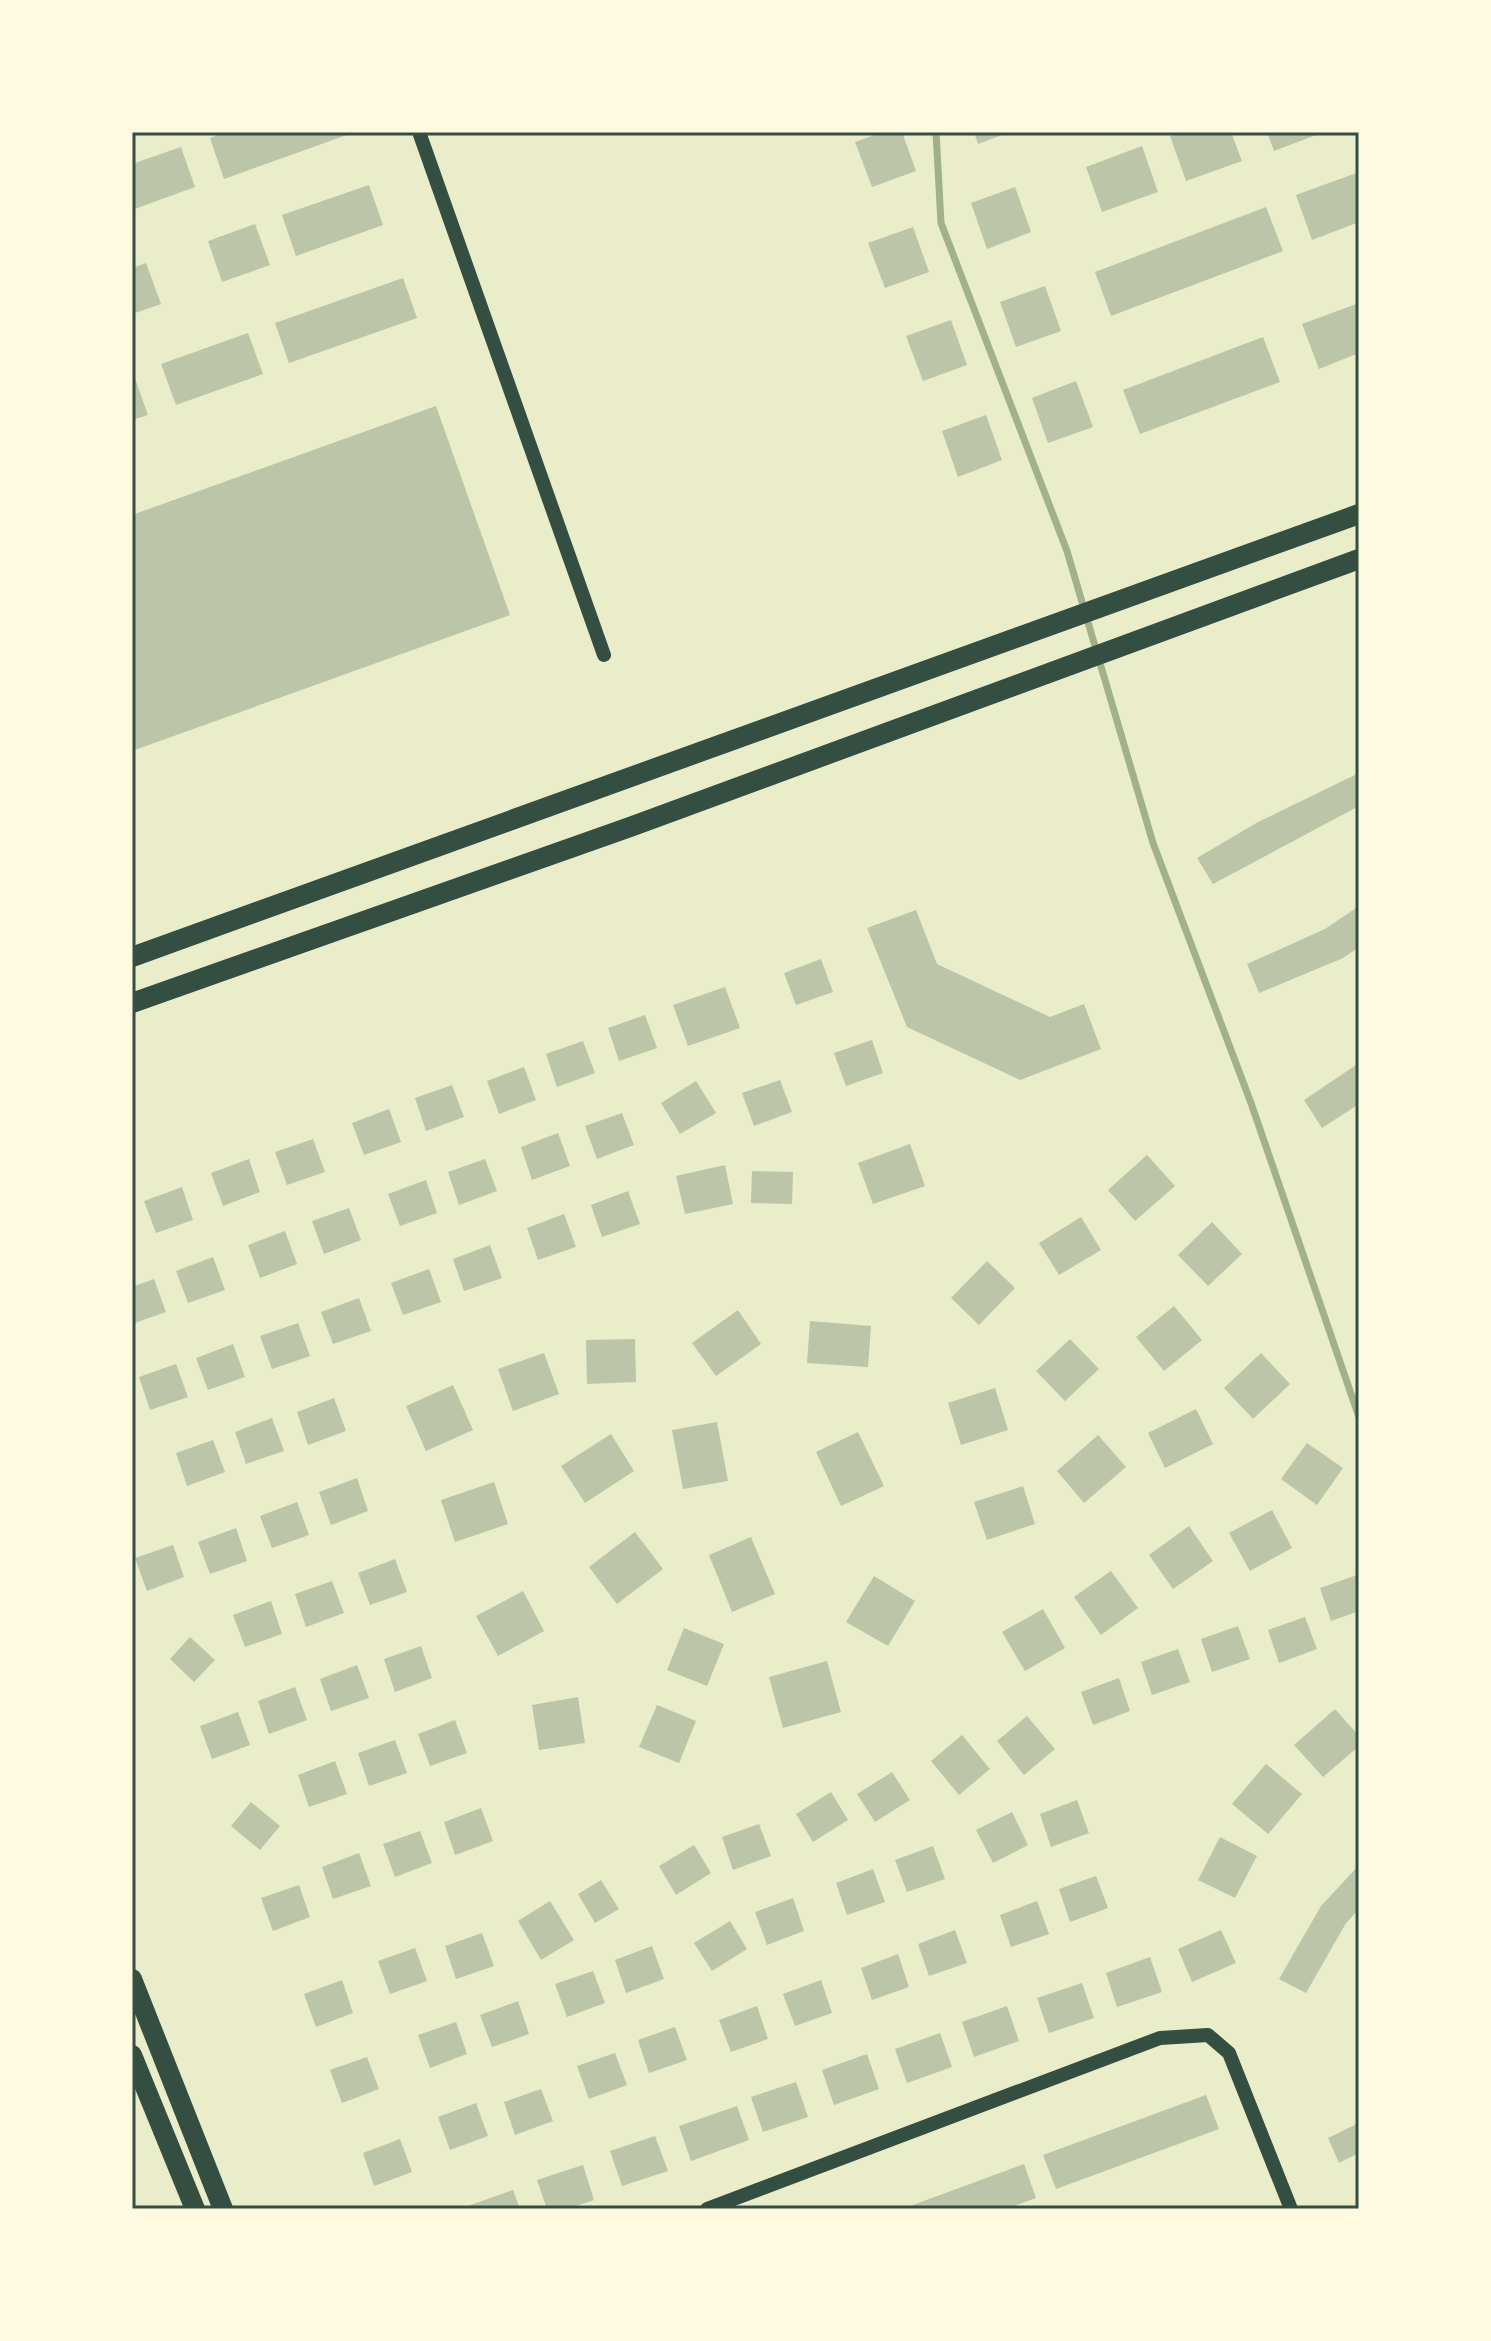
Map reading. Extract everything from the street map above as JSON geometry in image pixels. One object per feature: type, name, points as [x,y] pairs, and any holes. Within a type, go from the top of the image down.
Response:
[{"type":"main road","points":[[132,957],[1359,514]]},
{"type":"main road","points":[[132,1003],[630,827],[1359,559]]},
{"type":"main road","points":[[132,1979],[223,2209]]},
{"type":"main road","points":[[132,2055],[195,2209]]},
{"type":"street","points":[[419,132],[604,655]]},
{"type":"street","points":[[707,2209],[1160,2038],[1208,2035],[1229,2053],[1291,2209]]},
{"type":"building","points":[[227,132],[355,132],[224,179],[210,138]]},
{"type":"building","points":[[883,132],[902,132],[916,171],[872,187],[855,142]]},
{"type":"building","points":[[974,132],[1010,132],[978,144]]},
{"type":"building","points":[[1181,132],[1231,132],[1242,161],[1186,181],[1170,136]]},
{"type":"building","points":[[1267,132],[1324,132],[1274,151]]},
{"type":"building","points":[[1142,146],[1158,192],[1102,212],[1086,167]]},
{"type":"building","points":[[181,147],[195,187],[132,210],[132,164]]},
{"type":"building","points":[[1359,172],[1359,222],[1312,240],[1296,195]]},
{"type":"building","points":[[369,185],[383,225],[296,256],[282,215]]},
{"type":"building","points":[[1015,187],[1031,232],[987,249],[971,203]]},
{"type":"building","points":[[1266,207],[1283,251],[1111,316],[1095,272]]},
{"type":"building","points":[[255,224],[270,265],[222,282],[208,241]]},
{"type":"building","points":[[913,227],[929,272],[885,288],[868,243]]},
{"type":"building","points":[[146,263],[161,304],[132,314],[132,268]]},
{"type":"building","points":[[403,278],[417,318],[289,363],[275,323]]},
{"type":"building","points":[[1045,286],[1061,331],[1016,347],[1000,302]]},
{"type":"building","points":[[1359,303],[1359,353],[1319,369],[1302,324]]},
{"type":"building","points":[[951,320],[967,365],[923,381],[906,336]]},
{"type":"building","points":[[248,333],[263,374],[176,405],[161,364]]},
{"type":"building","points":[[1263,337],[1280,382],[1140,434],[1123,390]]},
{"type":"building","points":[[132,370],[148,415],[132,420]]},
{"type":"building","points":[[1076,381],[1093,427],[1048,443],[1032,398]]},
{"type":"building","points":[[436,406],[510,615],[132,751],[132,515]]},
{"type":"building","points":[[986,415],[1002,460],[958,477],[942,431]]},
{"type":"building","points":[[1359,773],[1359,806],[1213,884],[1197,858],[1258,822]]},
{"type":"building","points":[[1359,906],[1359,947],[1343,958],[1259,993],[1247,964],[1325,929]]},
{"type":"building","points":[[916,910],[937,964],[1050,1017],[1084,1004],[1101,1049],[1020,1080],[907,1027],[867,928]]},
{"type":"building","points":[[821,959],[833,992],[796,1005],[784,973]]},
{"type":"building","points":[[725,987],[740,1028],[688,1046],[673,1005]]},
{"type":"building","points":[[645,1015],[657,1048],[619,1061],[608,1028]]},
{"type":"building","points":[[872,1040],[883,1073],[846,1086],[834,1053]]},
{"type":"building","points":[[583,1041],[595,1073],[557,1087],[546,1054]]},
{"type":"building","points":[[1359,1063],[1359,1104],[1322,1128],[1304,1100]]},
{"type":"building","points":[[524,1067],[536,1100],[499,1114],[487,1081]]},
{"type":"building","points":[[780,1080],[792,1112],[754,1126],[742,1093]]},
{"type":"building","points":[[696,1081],[716,1113],[680,1134],[661,1103]]},
{"type":"building","points":[[452,1085],[464,1117],[426,1131],[415,1098]]},
{"type":"building","points":[[389,1109],[401,1142],[364,1155],[352,1123]]},
{"type":"building","points":[[622,1113],[634,1145],[597,1159],[585,1126]]},
{"type":"building","points":[[558,1133],[570,1166],[532,1180],[521,1147]]},
{"type":"building","points":[[313,1139],[325,1172],[287,1185],[275,1152]]},
{"type":"building","points":[[910,1144],[925,1186],[873,1204],[858,1163]]},
{"type":"building","points":[[1147,1155],[1175,1186],[1135,1221],[1108,1190]]},
{"type":"building","points":[[249,1159],[260,1192],[223,1206],[211,1173]]},
{"type":"building","points":[[485,1159],[497,1191],[459,1205],[448,1172]]},
{"type":"building","points":[[725,1165],[733,1204],[685,1214],[676,1176]]},
{"type":"building","points":[[752,1171],[793,1172],[792,1204],[751,1203]]},
{"type":"building","points":[[426,1180],[437,1213],[400,1226],[388,1194]]},
{"type":"building","points":[[182,1187],[193,1220],[156,1233],[144,1201]]},
{"type":"building","points":[[628,1191],[640,1224],[602,1237],[591,1205]]},
{"type":"building","points":[[349,1208],[361,1240],[324,1254],[312,1221]]},
{"type":"building","points":[[564,1214],[576,1247],[538,1260],[527,1228]]},
{"type":"building","points":[[1081,1217],[1101,1250],[1059,1275],[1039,1243]]},
{"type":"building","points":[[1212,1222],[1242,1254],[1208,1286],[1178,1255]]},
{"type":"building","points":[[285,1231],[297,1264],[260,1278],[248,1245]]},
{"type":"building","points":[[490,1245],[502,1278],[464,1291],[453,1259]]},
{"type":"building","points":[[213,1257],[225,1290],[188,1303],[176,1271]]},
{"type":"building","points":[[987,1261],[1015,1288],[979,1325],[951,1298]]},
{"type":"building","points":[[429,1269],[441,1302],[403,1315],[391,1283]]},
{"type":"building","points":[[154,1279],[166,1312],[132,1324],[132,1287]]},
{"type":"building","points":[[359,1298],[371,1331],[333,1344],[321,1312]]},
{"type":"building","points":[[1174,1306],[1202,1340],[1164,1371],[1136,1337]]},
{"type":"building","points":[[738,1310],[761,1344],[716,1376],[692,1343]]},
{"type":"building","points":[[810,1321],[871,1326],[868,1367],[807,1363]]},
{"type":"building","points":[[298,1323],[310,1356],[272,1369],[260,1336]]},
{"type":"building","points":[[635,1339],[636,1382],[587,1384],[586,1340]]},
{"type":"building","points":[[1070,1339],[1099,1369],[1065,1401],[1036,1371]]},
{"type":"building","points":[[233,1344],[245,1377],[208,1390],[196,1358]]},
{"type":"building","points":[[544,1353],[559,1394],[513,1411],[498,1369]]},
{"type":"building","points":[[1261,1353],[1290,1384],[1253,1419],[1224,1388]]},
{"type":"building","points":[[176,1364],[188,1397],[150,1410],[139,1377]]},
{"type":"building","points":[[453,1385],[473,1430],[426,1451],[406,1406]]},
{"type":"building","points":[[995,1388],[1008,1430],[961,1445],[948,1403]]},
{"type":"building","points":[[334,1398],[346,1431],[308,1445],[297,1412]]},
{"type":"building","points":[[1196,1409],[1213,1444],[1165,1468],[1148,1433]]},
{"type":"building","points":[[272,1418],[284,1451],[246,1464],[235,1432]]},
{"type":"building","points":[[717,1422],[728,1481],[683,1489],[672,1430]]},
{"type":"building","points":[[858,1432],[884,1486],[841,1506],[816,1452]]},
{"type":"building","points":[[611,1434],[634,1471],[585,1503],[561,1466]]},
{"type":"building","points":[[1098,1435],[1126,1467],[1084,1503],[1057,1471]]},
{"type":"building","points":[[213,1440],[225,1472],[187,1486],[176,1453]]},
{"type":"building","points":[[1307,1443],[1343,1468],[1317,1505],[1281,1479]]},
{"type":"building","points":[[357,1478],[368,1511],[331,1525],[319,1492]]},
{"type":"building","points":[[494,1482],[508,1524],[455,1542],[441,1500]]},
{"type":"building","points":[[1023,1486],[1035,1524],[987,1540],[974,1502]]},
{"type":"building","points":[[297,1502],[309,1535],[272,1548],[260,1516]]},
{"type":"building","points":[[1272,1510],[1292,1548],[1250,1571],[1229,1533]]},
{"type":"building","points":[[1189,1526],[1213,1561],[1173,1589],[1149,1555]]},
{"type":"building","points":[[236,1528],[247,1561],[210,1574],[198,1542]]},
{"type":"building","points":[[635,1532],[663,1569],[617,1604],[589,1567]]},
{"type":"building","points":[[751,1537],[775,1594],[732,1612],[709,1555]]},
{"type":"building","points":[[173,1545],[184,1577],[147,1591],[135,1558]]},
{"type":"building","points":[[395,1559],[407,1592],[370,1605],[358,1573]]},
{"type":"building","points":[[1111,1571],[1138,1608],[1101,1635],[1074,1597]]},
{"type":"building","points":[[1357,1575],[1359,1611],[1331,1621],[1320,1588]]},
{"type":"building","points":[[874,1576],[915,1601],[888,1646],[846,1622]]},
{"type":"building","points":[[332,1581],[344,1613],[306,1627],[295,1594]]},
{"type":"building","points":[[523,1591],[544,1631],[498,1656],[476,1616]]},
{"type":"building","points":[[271,1601],[282,1634],[245,1647],[233,1615]]},
{"type":"building","points":[[1043,1609],[1065,1648],[1025,1671],[1002,1632]]},
{"type":"building","points":[[1305,1617],[1317,1649],[1279,1663],[1268,1630]]},
{"type":"building","points":[[1238,1626],[1250,1659],[1212,1672],[1201,1639]]},
{"type":"building","points":[[684,1628],[724,1644],[707,1686],[667,1670]]},
{"type":"building","points":[[190,1637],[215,1660],[194,1682],[170,1659]]},
{"type":"building","points":[[421,1646],[432,1678],[395,1692],[384,1659]]},
{"type":"building","points":[[1178,1649],[1190,1682],[1152,1695],[1141,1662]]},
{"type":"building","points":[[827,1661],[841,1712],[783,1728],[769,1677]]},
{"type":"building","points":[[357,1665],[369,1698],[331,1711],[320,1679]]},
{"type":"building","points":[[1119,1678],[1130,1711],[1093,1725],[1081,1692]]},
{"type":"building","points":[[295,1687],[307,1720],[269,1734],[258,1701]]},
{"type":"building","points":[[578,1697],[585,1743],[539,1750],[532,1705]]},
{"type":"building","points":[[657,1705],[696,1721],[679,1763],[639,1747]]},
{"type":"building","points":[[1335,1709],[1359,1736],[1359,1746],[1323,1777],[1294,1745]]},
{"type":"building","points":[[238,1712],[250,1745],[212,1759],[200,1726]]},
{"type":"building","points":[[1027,1716],[1055,1749],[1024,1775],[997,1741]]},
{"type":"building","points":[[455,1720],[467,1753],[430,1766],[418,1734]]},
{"type":"building","points":[[962,1735],[990,1769],[959,1795],[931,1761]]},
{"type":"building","points":[[395,1740],[407,1773],[369,1786],[358,1753]]},
{"type":"building","points":[[335,1761],[347,1794],[309,1807],[298,1775]]},
{"type":"building","points":[[1266,1764],[1302,1794],[1268,1834],[1232,1804]]},
{"type":"building","points":[[892,1772],[910,1800],[875,1822],[857,1794]]},
{"type":"building","points":[[831,1792],[848,1820],[813,1842],[796,1814]]},
{"type":"building","points":[[1077,1800],[1089,1833],[1051,1847],[1040,1814]]},
{"type":"building","points":[[251,1802],[280,1826],[260,1850],[231,1826]]},
{"type":"building","points":[[481,1808],[493,1841],[455,1855],[444,1822]]},
{"type":"building","points":[[1012,1812],[1028,1845],[993,1863],[976,1830]]},
{"type":"building","points":[[759,1824],[771,1856],[733,1870],[722,1837]]},
{"type":"building","points":[[420,1831],[432,1863],[395,1877],[383,1844]]},
{"type":"building","points":[[1220,1837],[1257,1856],[1235,1898],[1198,1880]]},
{"type":"building","points":[[694,1845],[711,1873],[676,1895],[659,1866]]},
{"type":"building","points":[[933,1846],[945,1879],[907,1892],[895,1860]]},
{"type":"building","points":[[359,1853],[371,1886],[333,1899],[322,1867]]},
{"type":"building","points":[[1359,1865],[1359,1909],[1346,1923],[1306,1993],[1279,1979],[1321,1906]]},
{"type":"building","points":[[873,1869],[885,1902],[847,1915],[836,1883]]},
{"type":"building","points":[[1096,1876],[1108,1908],[1070,1922],[1059,1889]]},
{"type":"building","points":[[601,1880],[619,1909],[595,1923],[578,1894]]},
{"type":"building","points":[[299,1885],[310,1917],[273,1931],[261,1898]]},
{"type":"building","points":[[793,1898],[804,1931],[767,1945],[755,1912]]},
{"type":"building","points":[[550,1901],[574,1940],[541,1960],[518,1921]]},
{"type":"building","points":[[1037,1901],[1049,1934],[1011,1947],[1000,1915]]},
{"type":"building","points":[[730,1921],[747,1949],[712,1971],[694,1943]]},
{"type":"building","points":[[955,1930],[967,1963],[929,1976],[918,1944]]},
{"type":"building","points":[[1221,1930],[1236,1963],[1192,1982],[1178,1949]]},
{"type":"building","points":[[482,1933],[494,1966],[456,1979],[445,1946]]},
{"type":"building","points":[[652,1946],[664,1979],[626,1993],[615,1960]]},
{"type":"building","points":[[415,1948],[427,1981],[390,1994],[378,1961]]},
{"type":"building","points":[[898,1954],[909,1987],[872,2000],[861,1968]]},
{"type":"building","points":[[1150,1957],[1162,1992],[1117,2007],[1106,1973]]},
{"type":"building","points":[[593,1971],[605,2003],[567,2017],[555,1984]]},
{"type":"building","points":[[342,1980],[353,2013],[316,2027],[304,1994]]},
{"type":"building","points":[[821,1980],[832,2013],[795,2026],[783,1994]]},
{"type":"building","points":[[1082,1983],[1094,2018],[1049,2033],[1037,1998]]},
{"type":"building","points":[[518,2001],[529,2034],[492,2047],[480,2015]]},
{"type":"building","points":[[757,2006],[768,2039],[731,2052],[719,2020]]},
{"type":"building","points":[[1007,2006],[1019,2041],[974,2057],[962,2022]]},
{"type":"building","points":[[456,2022],[467,2054],[430,2068],[418,2035]]},
{"type":"building","points":[[675,2027],[687,2060],[649,2073],[638,2040]]},
{"type":"building","points":[[940,2033],[952,2067],[907,2083],[895,2049]]},
{"type":"building","points":[[615,2053],[627,2085],[589,2099],[577,2066]]},
{"type":"building","points":[[867,2054],[879,2089],[834,2105],[822,2070]]},
{"type":"building","points":[[367,2057],[379,2089],[342,2103],[330,2070]]},
{"type":"building","points":[[796,2082],[808,2117],[763,2132],[751,2097]]},
{"type":"building","points":[[541,2089],[553,2121],[515,2135],[504,2102]]},
{"type":"building","points":[[1206,2095],[1219,2129],[1056,2189],[1043,2155]]},
{"type":"building","points":[[476,2103],[488,2136],[450,2150],[438,2117]]},
{"type":"building","points":[[737,2106],[749,2140],[691,2161],[679,2126]]},
{"type":"building","points":[[1359,2123],[1359,2153],[1339,2163],[1328,2138]]},
{"type":"building","points":[[655,2136],[668,2171],[622,2186],[610,2151]]},
{"type":"building","points":[[400,2139],[412,2172],[374,2186],[363,2153]]},
{"type":"building","points":[[1024,2164],[1036,2198],[1006,2209],[902,2209]]},
{"type":"building","points":[[583,2165],[594,2200],[568,2209],[547,2209],[537,2180]]},
{"type":"building","points":[[513,2190],[520,2209],[469,2209],[468,2206]]},
{"type":"waterway","points":[[936,132],[941,223],[1067,551],[1153,843],[1251,1103],[1359,1417]]}]
